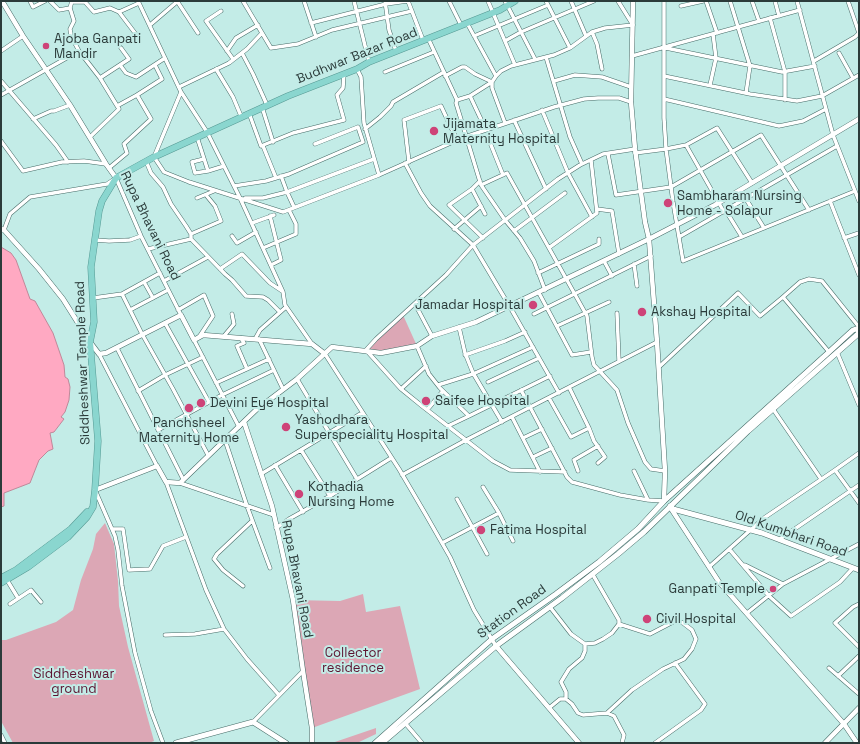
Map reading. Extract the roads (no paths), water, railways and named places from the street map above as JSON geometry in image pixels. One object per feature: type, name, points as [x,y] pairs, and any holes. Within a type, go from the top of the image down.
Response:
[{"type":"highway","name":"Budhwar Bazar Road","points":[[116,178],[154,156],[241,116],[357,69],[369,62],[493,13],[506,3],[515,1]]},
{"type":"highway","name":"Siddheshwar Temple Road","points":[[1,583],[4,579],[71,529],[93,506],[98,441],[90,342],[94,322],[90,267],[102,201],[116,178]]},
{"type":"main road","name":"Station Road","points":[[375,743],[492,639],[599,562],[638,529],[664,501],[828,352],[853,330],[859,328]]},
{"type":"main road","points":[[382,743],[496,646],[593,575],[644,532],[772,409],[858,334],[859,328]]},
{"type":"main road","name":"Old Kumbhari Road","points":[[670,506],[780,539],[859,570]]},
{"type":"main road","points":[[176,743],[253,722],[286,743]]},
{"type":"street","name":"Rupa Bhavani Road","points":[[2,1],[23,36],[70,105],[107,166],[116,178],[141,236],[178,310],[196,339],[203,357],[239,427]]},
{"type":"street","points":[[30,1],[33,7],[45,1]]},
{"type":"street","points":[[50,1],[59,10],[70,8]]},
{"type":"street","points":[[150,25],[177,1],[198,33]]},
{"type":"street","points":[[243,1],[271,48],[298,44],[332,30],[412,11]]},
{"type":"street","points":[[304,1],[316,37]]},
{"type":"street","points":[[354,1],[369,62]]},
{"type":"street","points":[[311,23],[357,12],[385,3],[407,1],[457,100],[456,103],[480,183],[505,220],[520,238],[534,261],[544,290]]},
{"type":"street","points":[[488,1],[515,65]]},
{"type":"street","points":[[572,1],[586,36]]},
{"type":"street","points":[[505,41],[521,32],[592,1]]},
{"type":"street","points":[[618,1],[633,25]]},
{"type":"street","points":[[521,390],[565,472],[572,482],[620,495],[664,501],[665,471],[651,256],[640,191],[631,102],[633,1]]},
{"type":"street","points":[[664,1],[664,99],[666,149],[683,261],[855,191]]},
{"type":"street","points":[[681,6],[702,1]]},
{"type":"street","points":[[706,1],[715,34],[716,58],[710,85]]},
{"type":"street","points":[[730,1],[750,66],[746,93]]},
{"type":"street","points":[[752,1],[759,21]]},
{"type":"street","points":[[775,1],[779,16]]},
{"type":"street","points":[[797,1],[833,134],[859,201]]},
{"type":"street","points":[[814,61],[855,38],[859,33],[848,1]]},
{"type":"street","points":[[90,137],[119,109],[100,78],[78,51],[71,36],[70,29],[74,21],[70,8],[72,2],[85,2],[94,12],[110,8],[119,12],[138,37]]},
{"type":"street","points":[[119,12],[139,2],[181,92],[207,132],[240,198],[283,292],[286,306],[312,344],[325,354],[402,475],[442,543],[474,610],[496,646],[578,743]]},
{"type":"street","points":[[451,2],[464,24],[474,36],[496,76]]},
{"type":"street","points":[[385,3],[389,30],[396,51]]},
{"type":"street","points":[[506,3],[535,59]]},
{"type":"street","points":[[474,36],[547,3],[570,48]]},
{"type":"street","points":[[632,56],[800,10]]},
{"type":"street","points":[[221,11],[206,21],[234,59]]},
{"type":"street","points":[[770,18],[785,72],[785,100]]},
{"type":"street","points":[[227,51],[236,38],[258,25]]},
{"type":"street","points":[[457,100],[470,96],[492,82],[501,71],[515,65],[570,48],[592,32],[605,28],[633,25]]},
{"type":"street","points":[[592,32],[597,44],[602,69]]},
{"type":"street","points":[[179,87],[234,59],[262,33]]},
{"type":"street","points":[[1,51],[23,36]]},
{"type":"street","points":[[100,78],[129,59],[121,48]]},
{"type":"street","points":[[664,48],[782,72],[815,66]]},
{"type":"street","points":[[1,95],[78,51]]},
{"type":"street","points":[[385,72],[434,52]]},
{"type":"street","points":[[242,53],[253,74],[265,106],[273,142]]},
{"type":"street","points":[[839,53],[853,78]]},
{"type":"street","points":[[546,56],[570,137],[582,164]]},
{"type":"street","points":[[120,65],[126,73],[136,77],[165,58]]},
{"type":"street","points":[[117,106],[162,79],[155,65]]},
{"type":"street","points":[[365,129],[386,112],[393,102],[444,74],[462,67],[465,67],[475,74],[492,82]]},
{"type":"street","points":[[216,69],[241,116]]},
{"type":"street","points":[[357,69],[360,77],[365,129],[380,175]]},
{"type":"street","points":[[263,146],[293,133],[344,120],[337,96],[344,88],[344,74]]},
{"type":"street","points":[[554,81],[575,75],[602,77],[631,88]]},
{"type":"street","points":[[664,76],[746,93],[797,101],[822,96],[859,75]]},
{"type":"street","points":[[1,81],[8,91],[56,145],[68,162]]},
{"type":"street","points":[[492,82],[492,88],[505,123]]},
{"type":"street","points":[[181,92],[154,156],[164,172],[214,191],[283,212],[380,175],[457,140],[542,110],[584,99],[619,98],[631,102]]},
{"type":"street","points":[[1,141],[22,171],[68,162],[84,161],[107,166],[127,153],[124,144],[151,119],[137,95]]},
{"type":"street","points":[[470,96],[486,130]]},
{"type":"street","points":[[664,99],[779,126],[803,121],[826,109]]},
{"type":"street","points":[[33,118],[51,110],[54,111],[70,105]]},
{"type":"street","points":[[457,140],[441,106],[404,120],[407,162],[421,193],[430,206],[473,246],[525,332],[559,393]]},
{"type":"street","points":[[542,110],[568,173],[592,217]]},
{"type":"street","points":[[249,113],[258,139],[261,146],[263,146],[276,178]]},
{"type":"street","points":[[514,120],[546,189]]},
{"type":"street","points":[[181,481],[256,410],[297,379],[332,347],[381,353],[417,346],[432,336],[476,322],[619,254],[719,203],[833,134],[859,120]]},
{"type":"street","points":[[234,186],[276,178],[363,142],[358,127],[315,144]]},
{"type":"street","points":[[366,350],[446,275],[473,246],[546,189],[568,173],[591,160],[608,154],[666,149],[686,145],[717,128],[752,183]]},
{"type":"street","points":[[608,154],[616,195],[671,187],[761,135],[809,210]]},
{"type":"street","points":[[197,137],[208,171]]},
{"type":"street","points":[[491,145],[503,175]]},
{"type":"street","points":[[686,145],[719,203],[742,237]]},
{"type":"street","points":[[679,237],[837,146]]},
{"type":"street","points":[[240,198],[263,198],[287,192],[374,158]]},
{"type":"street","points":[[204,159],[192,162],[195,173],[224,166]]},
{"type":"street","points":[[550,247],[597,213],[591,160]]},
{"type":"street","points":[[146,161],[151,173],[163,188],[191,238],[246,296],[263,297],[280,312]]},
{"type":"street","points":[[483,238],[449,205],[480,183],[507,173],[586,313],[594,364],[616,390],[645,462],[651,469],[665,471]]},
{"type":"street","points":[[281,176],[294,207]]},
{"type":"street","points":[[116,178],[107,184],[30,197],[10,214],[2,230],[39,269],[64,299],[99,354],[166,482],[206,590],[224,629],[247,659],[279,695]]},
{"type":"street","points":[[472,189],[486,214]]},
{"type":"street","points":[[197,198],[214,191]]},
{"type":"street","points":[[514,231],[565,193]]},
{"type":"street","points":[[190,234],[221,221],[215,206],[206,194]]},
{"type":"street","points":[[746,199],[764,228]]},
{"type":"street","points":[[830,201],[859,275]]},
{"type":"street","points":[[454,229],[481,206]]},
{"type":"street","points":[[597,209],[612,210],[619,254]]},
{"type":"street","points":[[263,248],[296,234],[296,224],[289,210]]},
{"type":"street","points":[[252,223],[272,216],[281,260],[271,265]]},
{"type":"street","points":[[232,236],[237,243],[256,232]]},
{"type":"street","points":[[844,238],[859,233]]},
{"type":"street","points":[[95,240],[130,240],[141,236]]},
{"type":"street","points":[[148,249],[191,238]]},
{"type":"street","points":[[538,273],[599,244],[599,239]]},
{"type":"street","points":[[220,269],[242,254],[270,283],[283,292]]},
{"type":"street","points":[[534,314],[651,256]]},
{"type":"street","points":[[164,281],[208,257]]},
{"type":"street","points":[[604,261],[612,276]]},
{"type":"street","points":[[634,264],[637,286]]},
{"type":"street","points":[[93,298],[122,294],[160,273]]},
{"type":"street","points":[[659,367],[738,293],[760,316],[800,282],[809,279],[822,281],[859,328]]},
{"type":"street","points":[[144,282],[153,298]]},
{"type":"street","points":[[130,310],[168,290]]},
{"type":"street","points":[[538,293],[572,355],[591,352]]},
{"type":"street","points":[[122,294],[142,334],[208,455]]},
{"type":"street","points":[[178,310],[204,295],[213,316],[196,339]]},
{"type":"street","points":[[783,297],[828,352]]},
{"type":"street","points":[[557,326],[608,302]]},
{"type":"street","points":[[414,304],[432,336]]},
{"type":"street","points":[[283,389],[269,359],[257,339],[260,330],[286,306]]},
{"type":"street","points":[[617,313],[619,361]]},
{"type":"street","points":[[224,336],[234,324],[232,314]]},
{"type":"street","points":[[99,354],[106,353],[117,348],[181,315]]},
{"type":"street","points":[[165,323],[209,402]]},
{"type":"street","points":[[459,327],[465,355],[473,374],[502,422]]},
{"type":"street","points":[[465,355],[506,341],[525,332]]},
{"type":"street","points":[[196,339],[203,335],[312,344]]},
{"type":"street","points":[[241,338],[244,343],[237,346],[247,369]]},
{"type":"street","points":[[402,475],[466,440],[657,342]]},
{"type":"street","points":[[417,346],[429,374],[438,386],[470,416]]},
{"type":"street","points":[[438,386],[473,374],[533,347]]},
{"type":"street","points":[[117,348],[158,430],[181,481]]},
{"type":"street","points":[[366,350],[401,389],[493,461],[510,470],[565,472]]},
{"type":"street","points":[[837,352],[859,405]]},
{"type":"street","points":[[138,391],[165,375],[203,357]]},
{"type":"street","points":[[488,382],[539,358]]},
{"type":"street","points":[[216,383],[269,359]]},
{"type":"street","points":[[401,389],[426,366]]},
{"type":"street","points":[[158,430],[222,395],[274,370]]},
{"type":"street","points":[[448,426],[550,376]]},
{"type":"street","points":[[297,379],[357,479]]},
{"type":"street","points":[[569,387],[594,440],[605,457],[598,463]]},
{"type":"street","points":[[427,410],[443,391]]},
{"type":"street","points":[[549,398],[571,437],[589,428]]},
{"type":"street","points":[[772,409],[821,479]]},
{"type":"street","points":[[261,474],[362,413]]},
{"type":"street","points":[[512,417],[540,472]]},
{"type":"street","name":"Rupa Bhavani Road","points":[[244,422],[274,515],[293,600],[302,671],[312,728],[312,743]]},
{"type":"street","points":[[523,438],[542,429]]},
{"type":"street","points":[[225,440],[246,506],[270,568]]},
{"type":"street","points":[[578,471],[574,460],[598,446]]},
{"type":"street","points":[[533,457],[552,448]]},
{"type":"street","points":[[301,450],[330,496]]},
{"type":"street","points":[[710,568],[753,530],[764,518],[859,453]]},
{"type":"street","points":[[276,528],[391,458]]},
{"type":"street","points":[[275,465],[303,512]]},
{"type":"street","points":[[157,466],[95,490],[112,529],[118,550],[122,586],[134,653],[151,711],[163,743]]},
{"type":"street","points":[[835,470],[859,503]]},
{"type":"street","points":[[634,471],[648,500]]},
{"type":"street","points":[[166,482],[181,481],[274,515]]},
{"type":"street","points":[[780,539],[859,485]]},
{"type":"street","points":[[483,487],[499,513],[513,541]]},
{"type":"street","points":[[456,499],[486,554]]},
{"type":"street","points":[[670,506],[719,582],[844,724],[857,743]]},
{"type":"street","points":[[442,543],[499,513]]},
{"type":"street","points":[[243,586],[223,570],[214,559],[217,554],[252,521]]},
{"type":"street","points":[[112,529],[123,529],[129,570],[150,569],[163,546],[186,536]]},
{"type":"street","points":[[747,613],[784,584],[830,558],[859,544]]},
{"type":"street","points":[[730,550],[769,596],[791,616],[840,582],[853,568]]},
{"type":"street","points":[[742,564],[784,584]]},
{"type":"street","points":[[550,607],[571,634],[585,644],[594,643],[612,633],[619,620],[593,575]]},
{"type":"street","points":[[4,579],[18,598]]},
{"type":"street","points":[[10,604],[31,590],[41,602]]},
{"type":"street","points":[[859,604],[835,623],[859,647]]},
{"type":"street","points":[[607,713],[632,690],[663,669],[684,659],[692,649],[696,639],[692,630],[683,623],[675,621],[650,634],[618,624]]},
{"type":"street","points":[[165,635],[195,634],[224,629]]},
{"type":"street","points":[[566,699],[566,692],[561,682],[569,669],[582,658],[586,651],[585,644]]},
{"type":"street","points":[[838,676],[859,656]]},
{"type":"street","points":[[655,743],[701,710],[705,704],[675,663]]},
{"type":"street","points":[[829,668],[859,694]]},
{"type":"street","points":[[253,722],[302,671]]},
{"type":"street","points":[[549,708],[560,699],[566,699],[572,704],[578,713],[583,715],[607,713],[614,716],[624,735],[622,743]]},
{"type":"street","points":[[826,743],[859,708]]},
{"type":"street","points":[[405,722],[422,743]]},
{"type":"street","points":[[1,735],[5,743]]},
{"type":"place","name":"Ajoba Ganpati Mandir","points":[[46,46]]},
{"type":"place","name":"Jijamata Maternity Hospital","points":[[434,131]]},
{"type":"place","name":"Sambharam Nursing Home - Solapur","points":[[668,203]]},
{"type":"place","name":"Jamadar Hospital","points":[[533,305]]},
{"type":"place","name":"Akshay Hospital","points":[[642,312]]},
{"type":"place","name":"Saifee Hospital","points":[[426,401]]},
{"type":"place","name":"Devini Eye Hospital","points":[[201,403]]},
{"type":"place","name":"Panchsheel Maternity Home","points":[[189,408]]},
{"type":"place","name":"Yashodhara Superspeciality Hospital","points":[[286,427]]},
{"type":"place","name":"Kothadia Nursing Home","points":[[299,494]]},
{"type":"place","name":"Fatima Hospital","points":[[481,530]]},
{"type":"place","name":"Ganpati Temple","points":[[773,589]]},
{"type":"place","name":"Civil Hospital","points":[[647,619]]},
{"type":"park label","name":"Collector residence","points":[[353,660]]},
{"type":"park label","name":"Siddheshwar ground","points":[[74,682]]}]
